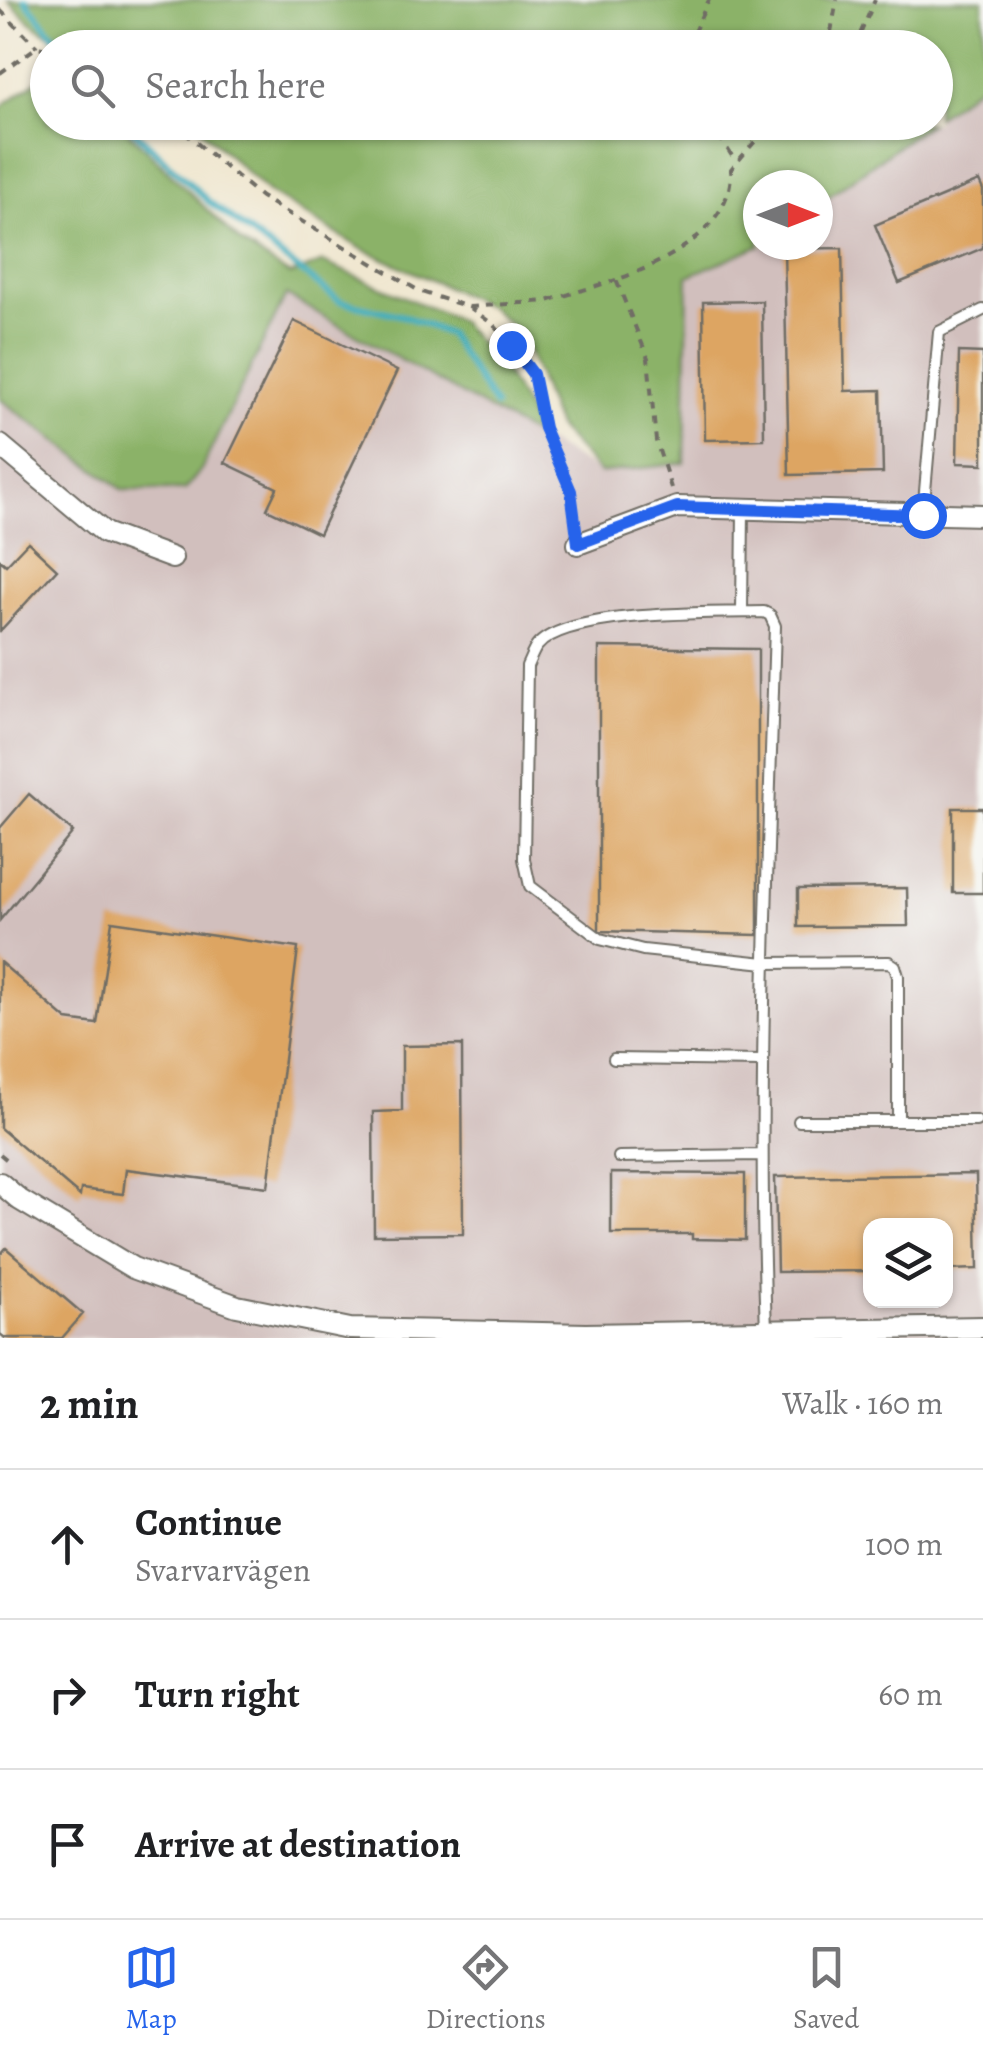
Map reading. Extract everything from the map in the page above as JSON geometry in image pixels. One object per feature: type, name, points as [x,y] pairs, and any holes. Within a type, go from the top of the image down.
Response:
[{"type":"street","points":[[0,445],[104,533],[172,558]]},
{"type":"street","points":[[578,544],[677,507],[983,514]]},
{"type":"street","points":[[0,1183],[20,1200],[133,1268],[237,1306],[350,1329],[586,1336],[766,1330],[904,1333],[983,1326]]},
{"type":"lane","points":[[923,515],[939,332],[983,310]]},
{"type":"lane","points":[[742,612],[743,509]]},
{"type":"lane","points":[[766,1330],[760,1155],[762,1061],[766,963],[775,626],[764,612],[634,615],[554,634],[538,644],[526,666],[524,859],[530,886],[600,939],[643,950],[766,963],[888,962],[898,976],[898,1121]]},
{"type":"lane","points":[[614,1059],[762,1061]]},
{"type":"lane","points":[[799,1121],[976,1121]]},
{"type":"lane","points":[[620,1157],[760,1155]]},
{"type":"path","points":[[695,30],[709,0]]},
{"type":"path","points":[[831,30],[837,0]]},
{"type":"path","points":[[862,30],[874,0]]},
{"type":"path","points":[[0,10],[30,41]]},
{"type":"path","points":[[0,73],[30,51]]},
{"type":"path","points":[[193,140],[261,198],[421,292],[469,307],[494,325],[533,374],[544,428],[571,491],[578,544]]},
{"type":"path","points":[[722,140],[736,162]]},
{"type":"path","points":[[469,307],[546,301],[650,268],[704,232],[732,186],[731,169],[756,140]]},
{"type":"path","points":[[616,280],[648,358],[656,441],[677,507]]},
{"type":"path","points":[[0,1154],[12,1164]]},
{"type":"shaded area","points":[[983,82],[983,1338],[0,1338],[0,399],[123,490],[184,490],[201,470],[286,295],[600,472],[685,463],[688,276],[743,252],[743,260],[833,260],[833,193],[906,140],[953,140],[953,104]]},
{"type":"green space","points":[[8,0],[983,0],[983,82],[953,104],[953,30],[43,30]]},
{"type":"green space","points":[[30,86],[30,140],[136,140],[240,242],[290,275],[323,262],[458,320],[501,366],[528,411],[535,436],[286,295],[201,470],[185,490],[123,490],[0,399],[0,107]]},
{"type":"green space","points":[[212,140],[906,140],[833,193],[833,170],[743,170],[743,252],[688,276],[685,463],[600,473],[557,427],[522,335],[490,307],[360,248],[268,192]]},
{"type":"building","points":[[979,181],[983,190],[983,248],[899,283],[875,225]]},
{"type":"building","points":[[833,248],[842,248],[845,391],[881,390],[883,473],[789,475],[784,260],[833,260]]},
{"type":"building","points":[[762,301],[764,439],[705,440],[703,302]]},
{"type":"building","points":[[294,321],[397,371],[319,534],[267,509],[277,488],[225,463]]},
{"type":"building","points":[[959,352],[983,353],[983,464],[957,463]]},
{"type":"building","points":[[28,542],[57,569],[0,631],[0,560],[6,565]]},
{"type":"building","points":[[599,647],[758,649],[758,935],[599,931]]},
{"type":"building","points":[[29,794],[73,832],[0,920],[0,828]]},
{"type":"building","points":[[953,808],[983,808],[983,893],[953,893]]},
{"type":"building","points":[[907,888],[908,926],[798,927],[798,889]]},
{"type":"building","points":[[112,921],[298,948],[268,1187],[126,1169],[123,1194],[81,1189],[80,1196],[0,1128],[0,962],[67,1020],[97,1024]]},
{"type":"building","points":[[462,1045],[463,1234],[374,1235],[373,1112],[402,1111],[402,1046]]},
{"type":"building","points":[[611,1173],[745,1174],[745,1240],[692,1239],[692,1234],[611,1234]]},
{"type":"building","points":[[976,1174],[978,1269],[953,1270],[953,1218],[863,1218],[863,1271],[777,1272],[775,1177]]},
{"type":"building","points":[[6,1248],[83,1314],[62,1338],[5,1338],[0,1334],[0,1255]]},
{"type":"waterway","points":[[25,0],[49,30]]},
{"type":"waterway","points":[[144,140],[208,201],[340,301],[407,317],[448,334],[495,406]]},
{"type":"route","points":[[511,345],[533,374],[544,428],[571,491],[578,544],[677,507],[923,515]]}]
